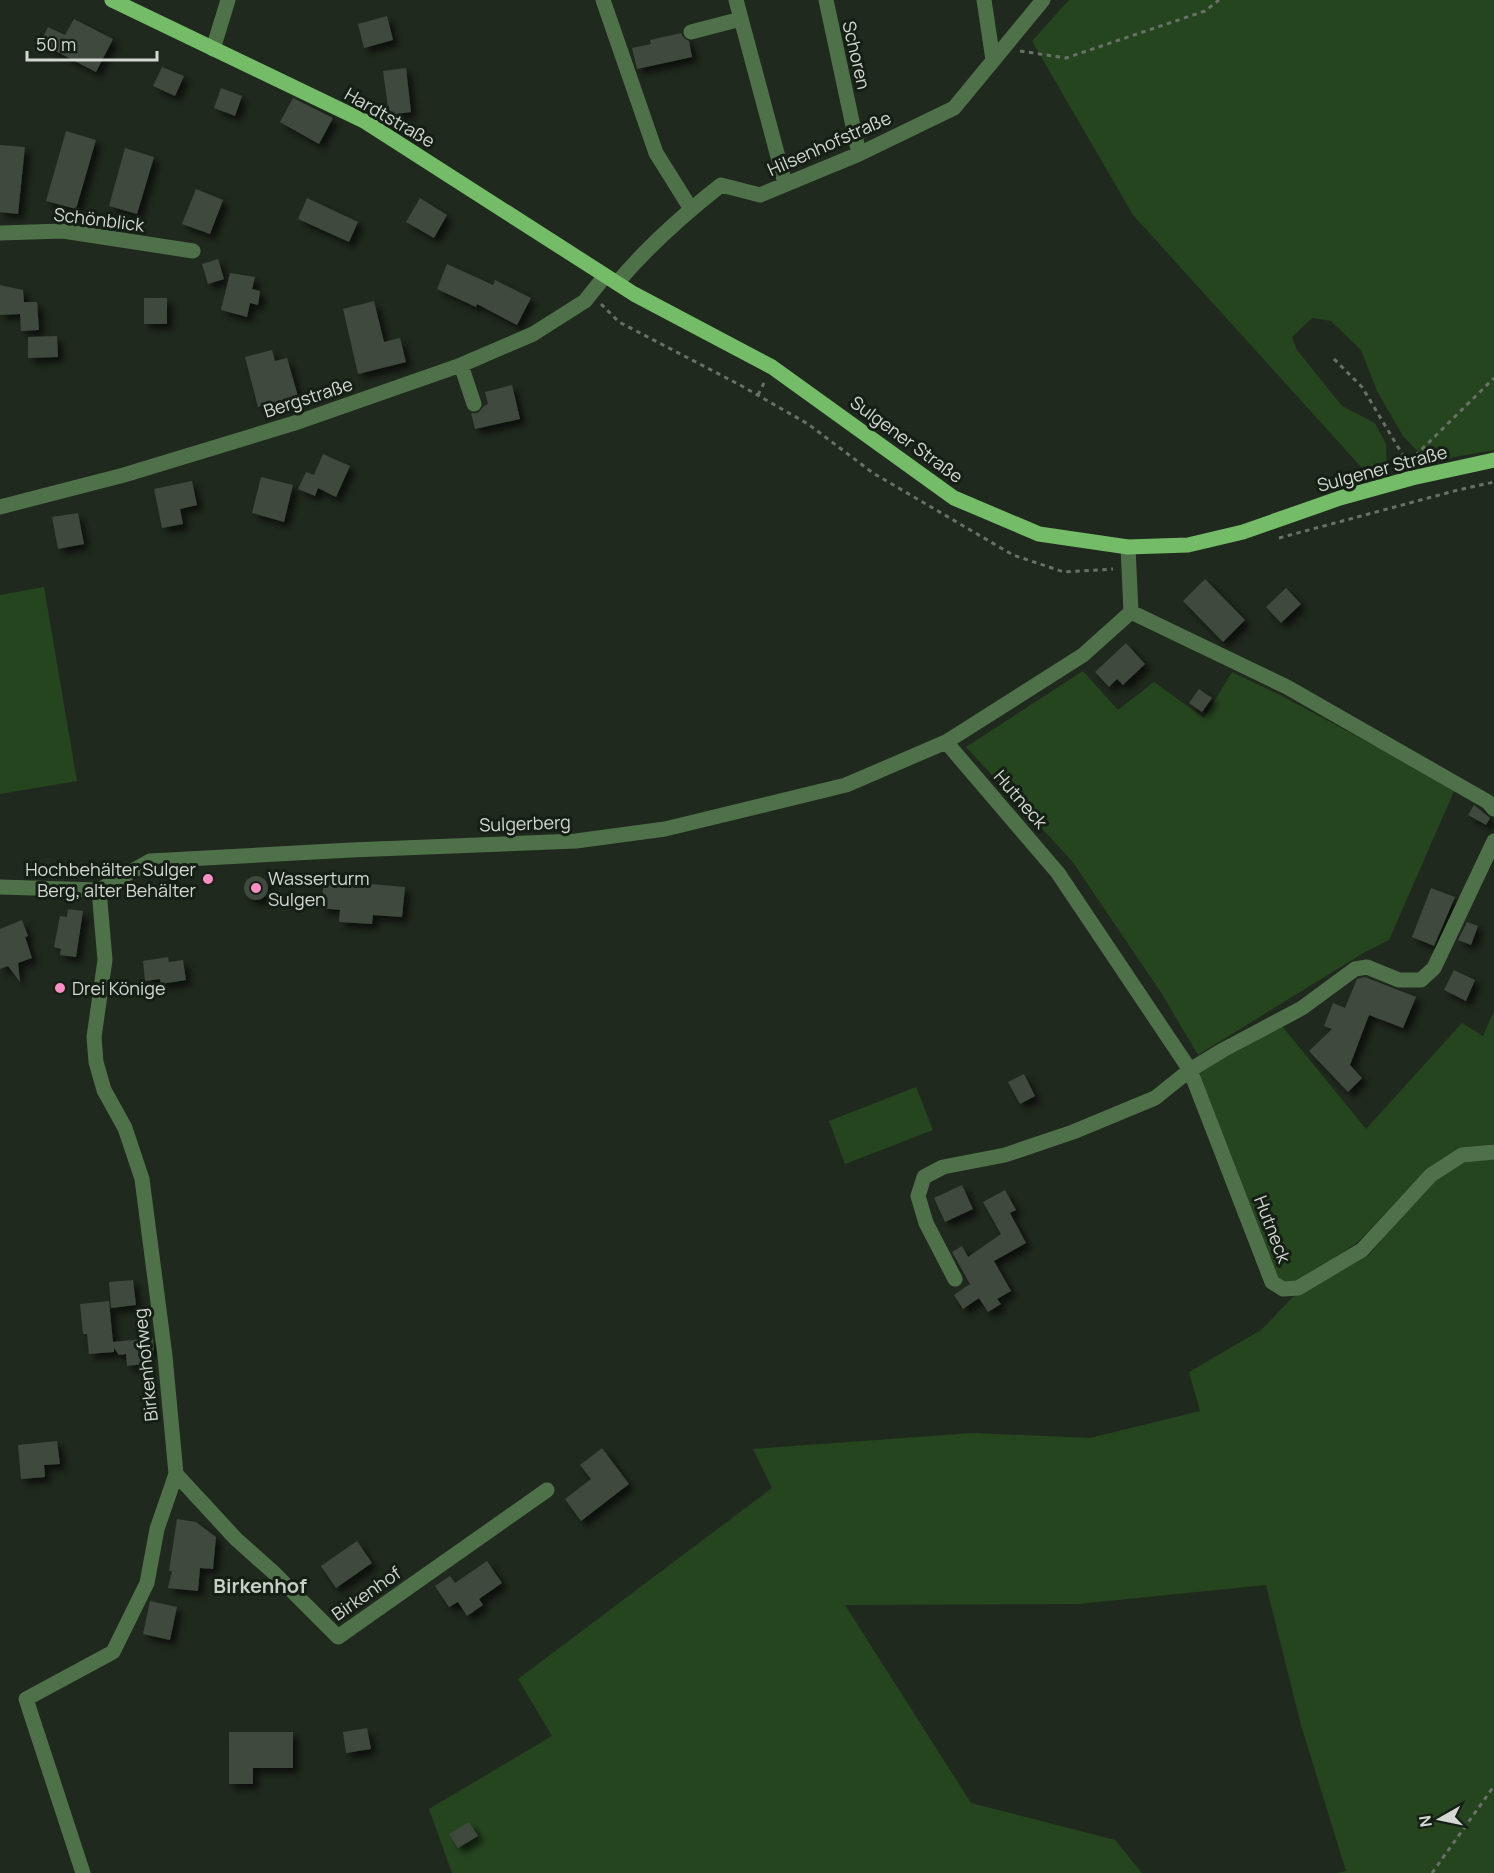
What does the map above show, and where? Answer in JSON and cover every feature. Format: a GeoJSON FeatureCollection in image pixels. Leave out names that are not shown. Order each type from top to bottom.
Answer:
{"type":"FeatureCollection","features":[{"type":"Feature","properties":{"kind":"main road","name":"Hardtstraße"},"geometry":{"type":"LineString","coordinates":[[112,0],[364,120],[634,294]]}},
{"type":"Feature","properties":{"kind":"main road","name":"Sulgener Straße"},"geometry":{"type":"LineString","coordinates":[[634,294],[772,367],[954,498],[1039,534],[1128,547],[1188,545],[1243,532],[1340,498],[1412,477],[1494,460]]}},
{"type":"Feature","properties":{"kind":"street"},"geometry":{"type":"LineString","coordinates":[[213,49],[228,0]]}},
{"type":"Feature","properties":{"kind":"street"},"geometry":{"type":"LineString","coordinates":[[603,0],[656,153],[691,208]]}},
{"type":"Feature","properties":{"kind":"street"},"geometry":{"type":"LineString","coordinates":[[736,0],[785,183]]}},
{"type":"Feature","properties":{"kind":"street","name":"Schoren"},"geometry":{"type":"LineString","coordinates":[[825,0],[859,153]]}},
{"type":"Feature","properties":{"kind":"street"},"geometry":{"type":"LineString","coordinates":[[984,0],[998,54]]}},
{"type":"Feature","properties":{"kind":"street","name":"Hilsenhofstraße"},"geometry":{"type":"LineString","coordinates":[[611,280],[691,208],[721,185],[759,195],[859,153],[954,108],[1043,0]]}},
{"type":"Feature","properties":{"kind":"street"},"geometry":{"type":"LineString","coordinates":[[691,32],[741,19]]}},
{"type":"Feature","properties":{"kind":"street","name":"Schönblick"},"geometry":{"type":"LineString","coordinates":[[0,233],[63,231],[193,251]]}},
{"type":"Feature","properties":{"kind":"street","name":"Bergstraße"},"geometry":{"type":"LineString","coordinates":[[0,507],[124,475],[298,422],[461,365],[533,334],[585,301],[611,280]]}},
{"type":"Feature","properties":{"kind":"street"},"geometry":{"type":"LineString","coordinates":[[461,365],[474,404]]}},
{"type":"Feature","properties":{"kind":"street"},"geometry":{"type":"LineString","coordinates":[[1128,547],[1131,612]]}},
{"type":"Feature","properties":{"kind":"street"},"geometry":{"type":"LineString","coordinates":[[946,742],[1083,655],[1131,612]]}},
{"type":"Feature","properties":{"kind":"street"},"geometry":{"type":"LineString","coordinates":[[1131,612],[1287,687],[1488,802],[1494,809]]}},
{"type":"Feature","properties":{"kind":"street","name":"Sulgerberg"},"geometry":{"type":"LineString","coordinates":[[99,890],[150,861],[576,841],[665,829],[846,785],[946,742]]}},
{"type":"Feature","properties":{"kind":"street","name":"Hutneck"},"geometry":{"type":"LineString","coordinates":[[946,742],[1058,873],[1190,1070],[1272,1282],[1284,1289],[1298,1288],[1362,1250],[1431,1175],[1462,1155],[1494,1152]]}},
{"type":"Feature","properties":{"kind":"street"},"geometry":{"type":"LineString","coordinates":[[955,1279],[926,1222],[918,1196],[924,1177],[943,1167],[1005,1155],[1073,1132],[1155,1098],[1190,1070],[1302,1008],[1355,969],[1367,967],[1399,980],[1421,980],[1434,968],[1494,841]]}},
{"type":"Feature","properties":{"kind":"street"},"geometry":{"type":"LineString","coordinates":[[0,887],[99,890]]}},
{"type":"Feature","properties":{"kind":"street","name":"Birkenhofweg"},"geometry":{"type":"LineString","coordinates":[[83,1873],[26,1699],[113,1652],[147,1583],[158,1529],[176,1474],[165,1356],[142,1179],[126,1128],[104,1090],[96,1062],[94,1037],[105,960],[99,890]]}},
{"type":"Feature","properties":{"kind":"street","name":"Birkenhof"},"geometry":{"type":"LineString","coordinates":[[176,1474],[236,1539],[273,1572],[338,1637],[547,1490]]}},
{"type":"Feature","properties":{"kind":"path"},"geometry":{"type":"LineString","coordinates":[[998,54],[1066,58],[1205,11],[1220,0]]}},
{"type":"Feature","properties":{"kind":"path"},"geometry":{"type":"LineString","coordinates":[[591,294],[619,322],[740,385],[808,424],[873,473],[1013,555],[1064,572],[1129,568]]}},
{"type":"Feature","properties":{"kind":"path"},"geometry":{"type":"LineString","coordinates":[[1334,359],[1362,387],[1408,463],[1494,378]]}},
{"type":"Feature","properties":{"kind":"path"},"geometry":{"type":"LineString","coordinates":[[1421,501],[1494,482]]}},
{"type":"Feature","properties":{"kind":"path"},"geometry":{"type":"LineString","coordinates":[[1432,1873],[1494,1785]]}},
{"type":"Feature","properties":{"kind":"green space"},"geometry":{"type":"Polygon","coordinates":[[[1069,0],[1494,0],[1494,450],[1428,462],[1403,436],[1377,391],[1361,350],[1331,321],[1312,318],[1292,337],[1297,350],[1342,406],[1375,423],[1386,444],[1387,469],[1372,479],[1133,215],[1032,41],[1069,0]]]}},
{"type":"Feature","properties":{"kind":"green space"},"geometry":{"type":"Polygon","coordinates":[[[44,587],[77,781],[0,794],[0,595],[44,587]]]}},
{"type":"Feature","properties":{"kind":"green space"},"geometry":{"type":"Polygon","coordinates":[[[1083,671],[1118,710],[1154,682],[1204,718],[1232,672],[1280,695],[1455,789],[1389,940],[1365,952],[1198,1055],[1162,994],[1072,861],[966,747],[1083,671]]]}},
{"type":"Feature","properties":{"kind":"green space"},"geometry":{"type":"Polygon","coordinates":[[[1494,1011],[1494,1144],[1463,1148],[1412,1185],[1358,1242],[1297,1282],[1287,1284],[1274,1280],[1196,1072],[1282,1026],[1366,1129],[1462,1023],[1483,1036],[1494,1011]]]}},
{"type":"Feature","properties":{"kind":"green space"},"geometry":{"type":"Polygon","coordinates":[[[916,1087],[933,1130],[845,1164],[829,1121],[916,1087]]]}},
{"type":"Feature","properties":{"kind":"green space"},"geometry":{"type":"Polygon","coordinates":[[[1494,1155],[1494,1873],[1337,1873],[1346,1871],[1301,1725],[1266,1585],[1078,1604],[845,1605],[971,1803],[1115,1840],[1142,1873],[452,1873],[429,1809],[552,1736],[518,1679],[772,1488],[753,1449],[973,1433],[1090,1438],[1200,1411],[1189,1372],[1261,1330],[1293,1297],[1369,1255],[1422,1193],[1456,1163],[1494,1155]]]}},
{"type":"Feature","properties":{"kind":"building"},"geometry":{"type":"Polygon","coordinates":[[[387,16],[393,40],[364,48],[358,24],[387,16]]]}},
{"type":"Feature","properties":{"kind":"building"},"geometry":{"type":"Polygon","coordinates":[[[74,19],[113,39],[96,72],[40,43],[48,27],[65,35],[74,19]]]}},
{"type":"Feature","properties":{"kind":"building"},"geometry":{"type":"Polygon","coordinates":[[[681,33],[689,41],[692,57],[637,69],[632,48],[651,44],[650,40],[681,33]]]}},
{"type":"Feature","properties":{"kind":"building"},"geometry":{"type":"Polygon","coordinates":[[[162,67],[184,76],[175,96],[153,86],[162,67]]]}},
{"type":"Feature","properties":{"kind":"building"},"geometry":{"type":"Polygon","coordinates":[[[406,68],[411,112],[389,115],[383,71],[406,68]]]}},
{"type":"Feature","properties":{"kind":"building"},"geometry":{"type":"Polygon","coordinates":[[[221,88],[242,96],[235,116],[214,108],[221,88]]]}},
{"type":"Feature","properties":{"kind":"building"},"geometry":{"type":"Polygon","coordinates":[[[293,98],[333,118],[319,144],[280,122],[293,98]]]}},
{"type":"Feature","properties":{"kind":"building"},"geometry":{"type":"Polygon","coordinates":[[[66,131],[96,140],[76,209],[46,201],[66,131]]]}},
{"type":"Feature","properties":{"kind":"building"},"geometry":{"type":"Polygon","coordinates":[[[0,145],[25,147],[18,214],[0,212],[0,145]]]}},
{"type":"Feature","properties":{"kind":"building"},"geometry":{"type":"Polygon","coordinates":[[[125,148],[154,157],[137,214],[109,206],[125,148]]]}},
{"type":"Feature","properties":{"kind":"building"},"geometry":{"type":"Polygon","coordinates":[[[196,189],[223,200],[210,234],[182,224],[196,189]]]}},
{"type":"Feature","properties":{"kind":"building"},"geometry":{"type":"Polygon","coordinates":[[[307,198],[358,222],[349,242],[298,219],[307,198]]]}},
{"type":"Feature","properties":{"kind":"building"},"geometry":{"type":"Polygon","coordinates":[[[420,198],[447,215],[434,238],[406,222],[420,198]]]}},
{"type":"Feature","properties":{"kind":"building"},"geometry":{"type":"Polygon","coordinates":[[[218,259],[224,279],[208,284],[202,264],[218,259]]]}},
{"type":"Feature","properties":{"kind":"building"},"geometry":{"type":"Polygon","coordinates":[[[447,264],[493,285],[495,280],[531,298],[517,325],[477,304],[476,307],[437,289],[447,264]]]}},
{"type":"Feature","properties":{"kind":"building"},"geometry":{"type":"Polygon","coordinates":[[[230,273],[255,277],[252,289],[260,291],[258,305],[250,303],[247,317],[221,310],[230,273]]]}},
{"type":"Feature","properties":{"kind":"building"},"geometry":{"type":"Polygon","coordinates":[[[0,285],[23,290],[24,302],[37,302],[39,330],[21,331],[20,314],[0,315],[0,285]]]}},
{"type":"Feature","properties":{"kind":"building"},"geometry":{"type":"Polygon","coordinates":[[[144,298],[167,298],[167,324],[144,324],[144,298]]]}},
{"type":"Feature","properties":{"kind":"building"},"geometry":{"type":"Polygon","coordinates":[[[374,301],[384,342],[400,338],[406,362],[358,374],[343,309],[374,301]]]}},
{"type":"Feature","properties":{"kind":"building"},"geometry":{"type":"Polygon","coordinates":[[[57,336],[58,357],[28,358],[28,337],[57,336]]]}},
{"type":"Feature","properties":{"kind":"building"},"geometry":{"type":"Polygon","coordinates":[[[272,350],[275,361],[287,358],[298,396],[258,407],[245,357],[272,350]]]}},
{"type":"Feature","properties":{"kind":"building"},"geometry":{"type":"Polygon","coordinates":[[[512,385],[520,419],[475,429],[471,413],[478,413],[488,404],[485,392],[512,385]]]}},
{"type":"Feature","properties":{"kind":"building"},"geometry":{"type":"Polygon","coordinates":[[[323,454],[350,466],[336,497],[318,488],[315,496],[298,489],[306,472],[314,475],[323,454]]]}},
{"type":"Feature","properties":{"kind":"building"},"geometry":{"type":"Polygon","coordinates":[[[261,477],[293,485],[284,522],[252,513],[261,477]]]}},
{"type":"Feature","properties":{"kind":"building"},"geometry":{"type":"Polygon","coordinates":[[[192,481],[197,505],[180,509],[183,524],[162,528],[154,489],[192,481]]]}},
{"type":"Feature","properties":{"kind":"building"},"geometry":{"type":"Polygon","coordinates":[[[78,513],[84,544],[58,549],[52,517],[78,513]]]}},
{"type":"Feature","properties":{"kind":"building"},"geometry":{"type":"Polygon","coordinates":[[[1205,579],[1245,620],[1223,642],[1183,601],[1205,579]]]}},
{"type":"Feature","properties":{"kind":"building"},"geometry":{"type":"Polygon","coordinates":[[[1286,588],[1301,604],[1281,623],[1266,607],[1286,588]]]}},
{"type":"Feature","properties":{"kind":"building"},"geometry":{"type":"Polygon","coordinates":[[[1126,643],[1145,664],[1123,685],[1117,679],[1109,687],[1095,672],[1126,643]]]}},
{"type":"Feature","properties":{"kind":"building"},"geometry":{"type":"Polygon","coordinates":[[[1199,689],[1212,698],[1202,712],[1189,703],[1199,689]]]}},
{"type":"Feature","properties":{"kind":"building"},"geometry":{"type":"Polygon","coordinates":[[[1474,805],[1490,818],[1486,825],[1468,815],[1474,805]]]}},
{"type":"Feature","properties":{"kind":"building","name":"Wasserturm Sulgen"},"geometry":{"type":"Polygon","coordinates":[[[251,876],[261,876],[268,883],[268,893],[261,900],[251,900],[244,893],[244,883],[251,876]]]}},
{"type":"Feature","properties":{"kind":"building"},"geometry":{"type":"Polygon","coordinates":[[[324,880],[405,887],[402,917],[373,915],[372,924],[339,922],[340,910],[321,908],[324,880]]]}},
{"type":"Feature","properties":{"kind":"building"},"geometry":{"type":"Polygon","coordinates":[[[1431,888],[1455,897],[1434,946],[1412,937],[1431,888]]]}},
{"type":"Feature","properties":{"kind":"building"},"geometry":{"type":"Polygon","coordinates":[[[68,909],[83,911],[76,957],[60,955],[61,949],[54,947],[60,916],[67,917],[68,909]]]}},
{"type":"Feature","properties":{"kind":"building"},"geometry":{"type":"Polygon","coordinates":[[[22,920],[32,958],[18,963],[20,982],[8,966],[0,969],[0,929],[22,920]]]}},
{"type":"Feature","properties":{"kind":"building"},"geometry":{"type":"Polygon","coordinates":[[[1467,922],[1478,926],[1471,945],[1458,940],[1467,922]]]}},
{"type":"Feature","properties":{"kind":"building"},"geometry":{"type":"Polygon","coordinates":[[[168,957],[169,962],[183,960],[186,980],[161,984],[160,979],[145,981],[143,961],[168,957]]]}},
{"type":"Feature","properties":{"kind":"building"},"geometry":{"type":"Polygon","coordinates":[[[1454,970],[1475,980],[1466,1001],[1444,990],[1454,970]]]}},
{"type":"Feature","properties":{"kind":"building"},"geometry":{"type":"Polygon","coordinates":[[[1365,977],[1416,997],[1403,1028],[1369,1015],[1350,1065],[1362,1078],[1348,1092],[1309,1051],[1332,1029],[1324,1026],[1333,1003],[1345,1008],[1357,979],[1365,977]]]}},
{"type":"Feature","properties":{"kind":"building"},"geometry":{"type":"Polygon","coordinates":[[[1024,1074],[1035,1096],[1020,1104],[1008,1082],[1024,1074]]]}},
{"type":"Feature","properties":{"kind":"building"},"geometry":{"type":"Polygon","coordinates":[[[962,1185],[973,1209],[945,1222],[934,1198],[962,1185]]]}},
{"type":"Feature","properties":{"kind":"building"},"geometry":{"type":"Polygon","coordinates":[[[1005,1190],[1016,1210],[1010,1213],[1026,1243],[994,1261],[1011,1291],[997,1299],[1001,1304],[988,1312],[979,1298],[963,1309],[954,1295],[970,1284],[952,1252],[962,1246],[968,1257],[1001,1234],[983,1202],[1005,1190]]]}},
{"type":"Feature","properties":{"kind":"building"},"geometry":{"type":"Polygon","coordinates":[[[133,1280],[136,1305],[111,1308],[109,1282],[133,1280]]]}},
{"type":"Feature","properties":{"kind":"building"},"geometry":{"type":"Polygon","coordinates":[[[109,1301],[113,1342],[153,1338],[154,1351],[143,1352],[145,1364],[127,1366],[126,1354],[119,1355],[114,1348],[114,1352],[89,1354],[87,1334],[83,1334],[80,1304],[109,1301]]]}},
{"type":"Feature","properties":{"kind":"building"},"geometry":{"type":"Polygon","coordinates":[[[57,1441],[60,1464],[44,1465],[45,1477],[21,1479],[18,1445],[57,1441]]]}},
{"type":"Feature","properties":{"kind":"building"},"geometry":{"type":"Polygon","coordinates":[[[602,1448],[629,1484],[581,1521],[565,1499],[591,1479],[580,1465],[602,1448]]]}},
{"type":"Feature","properties":{"kind":"building"},"geometry":{"type":"Polygon","coordinates":[[[177,1519],[196,1522],[216,1537],[213,1569],[200,1568],[198,1591],[168,1588],[177,1519]]]}},
{"type":"Feature","properties":{"kind":"building"},"geometry":{"type":"Polygon","coordinates":[[[357,1541],[372,1563],[336,1588],[321,1566],[357,1541]]]}},
{"type":"Feature","properties":{"kind":"building"},"geometry":{"type":"Polygon","coordinates":[[[487,1561],[502,1583],[479,1599],[483,1605],[467,1616],[458,1602],[449,1607],[435,1586],[450,1576],[455,1583],[487,1561]]]}},
{"type":"Feature","properties":{"kind":"building"},"geometry":{"type":"Polygon","coordinates":[[[150,1601],[177,1607],[170,1640],[143,1634],[150,1601]]]}},
{"type":"Feature","properties":{"kind":"building"},"geometry":{"type":"Polygon","coordinates":[[[367,1728],[371,1749],[346,1753],[343,1732],[367,1728]]]}},
{"type":"Feature","properties":{"kind":"building"},"geometry":{"type":"Polygon","coordinates":[[[229,1732],[293,1732],[293,1768],[253,1768],[253,1784],[229,1784],[229,1732]]]}},
{"type":"Feature","properties":{"kind":"building"},"geometry":{"type":"Polygon","coordinates":[[[469,1822],[478,1836],[458,1848],[449,1834],[469,1822]]]}},
{"type":"Feature","properties":{"kind":"place","name":"Hochbehälter Sulger Berg, alter Behälter"},"geometry":{"type":"Point","coordinates":[208,879]}},
{"type":"Feature","properties":{"kind":"place","name":"Wasserturm Sulgen"},"geometry":{"type":"Point","coordinates":[256,888]}},
{"type":"Feature","properties":{"kind":"place","name":"Drei Könige"},"geometry":{"type":"Point","coordinates":[60,988]}},
{"type":"Feature","properties":{"kind":"district","name":"Birkenhof"},"geometry":{"type":"Point","coordinates":[260,1585]}}]}
